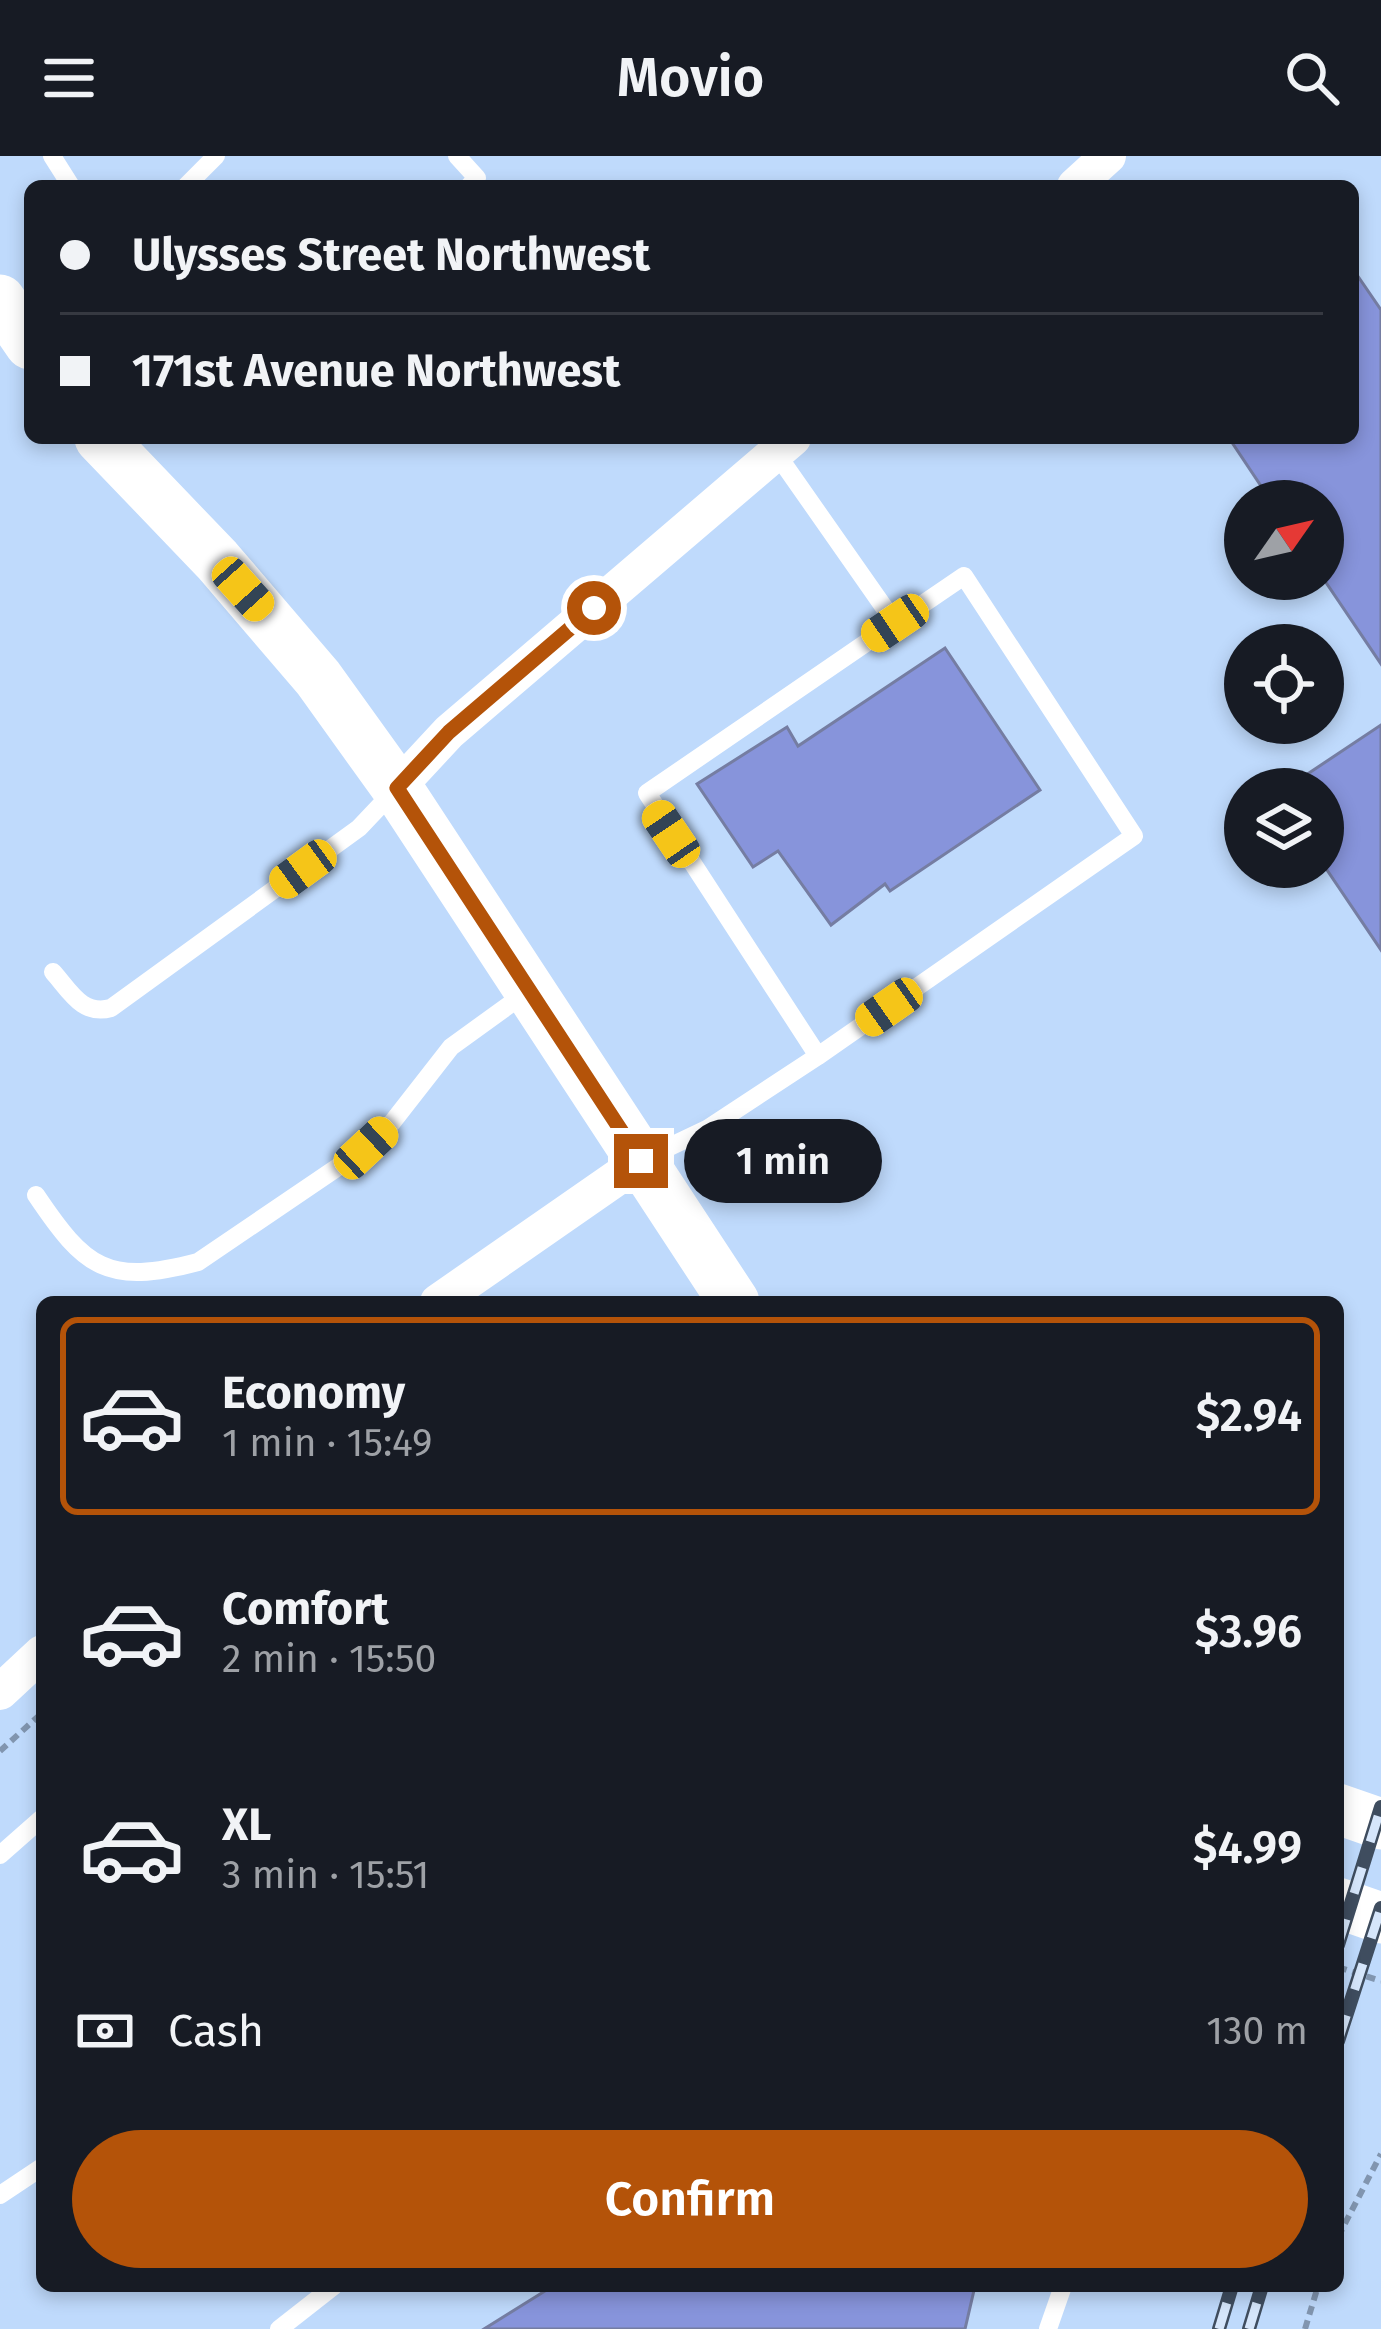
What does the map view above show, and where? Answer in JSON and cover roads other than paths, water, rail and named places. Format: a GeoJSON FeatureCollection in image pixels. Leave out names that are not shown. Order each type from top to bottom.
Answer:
{"type":"FeatureCollection","features":[{"type":"Feature","properties":{"kind":"street"},"geometry":{"type":"LineString","coordinates":[[1082,180],[1108,156]]}},
{"type":"Feature","properties":{"kind":"street"},"geometry":{"type":"LineString","coordinates":[[0,300],[24,335]]}},
{"type":"Feature","properties":{"kind":"street"},"geometry":{"type":"LineString","coordinates":[[106,444],[268,617],[397,788],[730,1296]]}},
{"type":"Feature","properties":{"kind":"street"},"geometry":{"type":"LineString","coordinates":[[397,788],[449,732],[784,445]]}},
{"type":"Feature","properties":{"kind":"street"},"geometry":{"type":"LineString","coordinates":[[447,1296],[641,1161]]}},
{"type":"Feature","properties":{"kind":"street"},"geometry":{"type":"LineString","coordinates":[[0,1692],[36,1659]]}},
{"type":"Feature","properties":{"kind":"street"},"geometry":{"type":"LineString","coordinates":[[1344,1812],[1381,1824]]}},
{"type":"Feature","properties":{"kind":"street"},"geometry":{"type":"LineString","coordinates":[[1344,1906],[1381,1918]]}},
{"type":"Feature","properties":{"kind":"lane"},"geometry":{"type":"LineString","coordinates":[[192,180],[216,156]]}},
{"type":"Feature","properties":{"kind":"lane"},"geometry":{"type":"LineString","coordinates":[[458,156],[475,180]]}},
{"type":"Feature","properties":{"kind":"lane"},"geometry":{"type":"LineString","coordinates":[[784,445],[895,623]]}},
{"type":"Feature","properties":{"kind":"lane"},"geometry":{"type":"LineString","coordinates":[[641,1161],[707,1129],[818,1056],[1134,836],[964,577],[647,793],[818,1056]]}},
{"type":"Feature","properties":{"kind":"lane"},"geometry":{"type":"LineString","coordinates":[[53,972],[82,1005],[94,1011],[111,1007],[359,828],[397,788]]}},
{"type":"Feature","properties":{"kind":"lane"},"geometry":{"type":"LineString","coordinates":[[36,1195],[70,1245],[100,1268],[172,1269],[198,1262],[366,1148],[451,1047],[527,992]]}},
{"type":"Feature","properties":{"kind":"lane"},"geometry":{"type":"LineString","coordinates":[[0,1855],[36,1823]]}},
{"type":"Feature","properties":{"kind":"lane"},"geometry":{"type":"LineString","coordinates":[[0,2195],[36,2171]]}},
{"type":"Feature","properties":{"kind":"lane"},"geometry":{"type":"LineString","coordinates":[[279,2329],[326,2292]]}},
{"type":"Feature","properties":{"kind":"lane"},"geometry":{"type":"LineString","coordinates":[[1048,2329],[1061,2292]]}},
{"type":"Feature","properties":{"kind":"railway"},"geometry":{"type":"LineString","coordinates":[[1344,1926],[1381,1807]]}},
{"type":"Feature","properties":{"kind":"railway"},"geometry":{"type":"LineString","coordinates":[[1344,2022],[1381,1908]]}},
{"type":"Feature","properties":{"kind":"railway"},"geometry":{"type":"LineString","coordinates":[[1219,2329],[1230,2292]]}},
{"type":"Feature","properties":{"kind":"railway"},"geometry":{"type":"LineString","coordinates":[[1249,2329],[1260,2292]]}}]}
